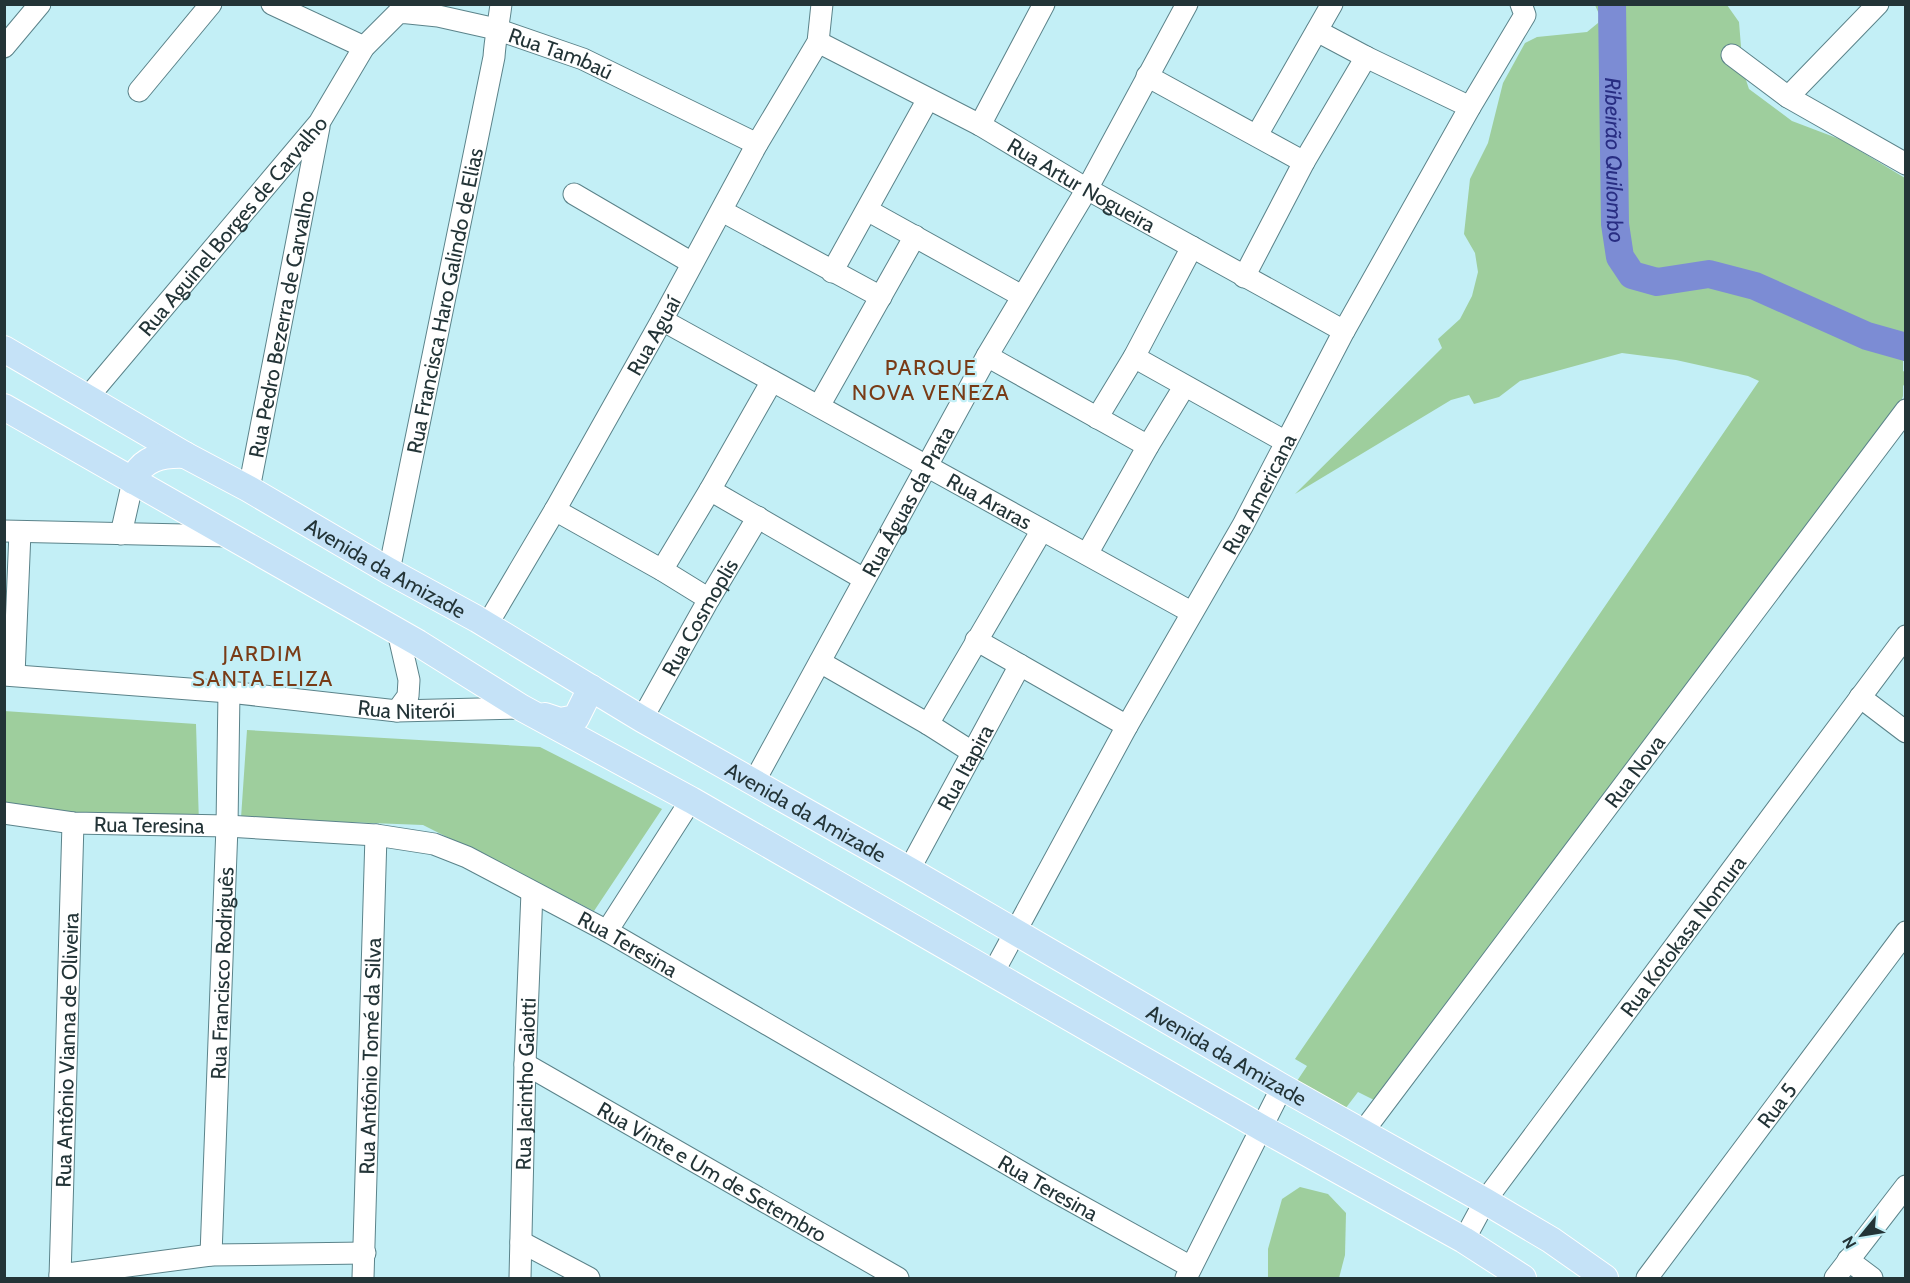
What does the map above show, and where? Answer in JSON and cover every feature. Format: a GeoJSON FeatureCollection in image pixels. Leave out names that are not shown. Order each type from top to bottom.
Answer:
{"type":"FeatureCollection","features":[{"type":"Feature","properties":{"kind":"main road","name":"Avenida da Amizade"},"geometry":{"type":"LineString","coordinates":[[4,349],[185,455],[487,625],[642,719],[909,870],[1362,1133],[1485,1201],[1551,1240],[1605,1278]]}},
{"type":"Feature","properties":{"kind":"main road"},"geometry":{"type":"LineString","coordinates":[[4,406],[455,665],[522,708],[691,800],[1262,1128],[1464,1240],[1523,1278]]}},
{"type":"Feature","properties":{"kind":"main road"},"geometry":{"type":"LineString","coordinates":[[133,481],[136,472],[143,464],[167,454],[185,455]]}},
{"type":"Feature","properties":{"kind":"main road"},"geometry":{"type":"LineString","coordinates":[[522,708],[560,721],[570,720],[576,718],[591,688]]}},
{"type":"Feature","properties":{"kind":"street"},"geometry":{"type":"LineString","coordinates":[[4,47],[40,4]]}},
{"type":"Feature","properties":{"kind":"street"},"geometry":{"type":"LineString","coordinates":[[139,92],[211,4]]}},
{"type":"Feature","properties":{"kind":"street"},"geometry":{"type":"LineString","coordinates":[[272,4],[364,47]]}},
{"type":"Feature","properties":{"kind":"street","name":"Rua Francisca Haro Galindo de Elias"},"geometry":{"type":"LineString","coordinates":[[389,571],[494,57],[501,4]]}},
{"type":"Feature","properties":{"kind":"street"},"geometry":{"type":"LineString","coordinates":[[818,42],[822,4]]}},
{"type":"Feature","properties":{"kind":"street"},"geometry":{"type":"LineString","coordinates":[[980,125],[1044,4]]}},
{"type":"Feature","properties":{"kind":"street","name":"Rua Águas da Prata"},"geometry":{"type":"LineString","coordinates":[[754,782],[987,356],[1086,189],[1187,4]]}},
{"type":"Feature","properties":{"kind":"street"},"geometry":{"type":"LineString","coordinates":[[1257,135],[1332,4]]}},
{"type":"Feature","properties":{"kind":"street"},"geometry":{"type":"LineString","coordinates":[[1788,97],[1878,4]]}},
{"type":"Feature","properties":{"kind":"street","name":"Rua Americana"},"geometry":{"type":"LineString","coordinates":[[993,973],[1127,726],[1243,525],[1344,331],[1523,10]]}},
{"type":"Feature","properties":{"kind":"street","name":"Rua Tambaú"},"geometry":{"type":"LineString","coordinates":[[364,47],[399,12],[438,16],[496,29],[583,59],[757,144]]}},
{"type":"Feature","properties":{"kind":"street"},"geometry":{"type":"LineString","coordinates":[[1317,31],[1470,107]]}},
{"type":"Feature","properties":{"kind":"street","name":"Rua Artur Nogueira"},"geometry":{"type":"LineString","coordinates":[[818,42],[980,125],[1086,189],[1344,331]]}},
{"type":"Feature","properties":{"kind":"street","name":"Rua Aguaí"},"geometry":{"type":"LineString","coordinates":[[487,625],[662,320],[757,144],[818,42]]}},
{"type":"Feature","properties":{"kind":"street","name":"Rua Aguinel Borges de Carvalho"},"geometry":{"type":"LineString","coordinates":[[88,397],[319,123],[364,47]]}},
{"type":"Feature","properties":{"kind":"street"},"geometry":{"type":"LineString","coordinates":[[1732,55],[1788,97],[1905,164]]}},
{"type":"Feature","properties":{"kind":"street"},"geometry":{"type":"LineString","coordinates":[[1244,277],[1304,162],[1366,57]]}},
{"type":"Feature","properties":{"kind":"street"},"geometry":{"type":"LineString","coordinates":[[1147,76],[1304,162]]}},
{"type":"Feature","properties":{"kind":"street"},"geometry":{"type":"LineString","coordinates":[[832,272],[927,99]]}},
{"type":"Feature","properties":{"kind":"street","name":"Rua Pedro Bezerra de Carvalho"},"geometry":{"type":"LineString","coordinates":[[249,489],[319,123]]}},
{"type":"Feature","properties":{"kind":"street"},"geometry":{"type":"LineString","coordinates":[[574,194],[692,263]]}},
{"type":"Feature","properties":{"kind":"street"},"geometry":{"type":"LineString","coordinates":[[867,210],[1022,296]]}},
{"type":"Feature","properties":{"kind":"street"},"geometry":{"type":"LineString","coordinates":[[722,211],[881,297]]}},
{"type":"Feature","properties":{"kind":"street"},"geometry":{"type":"LineString","coordinates":[[819,406],[915,236]]}},
{"type":"Feature","properties":{"kind":"street"},"geometry":{"type":"LineString","coordinates":[[1097,418],[1134,357],[1192,247]]}},
{"type":"Feature","properties":{"kind":"street","name":"Rua Araras"},"geometry":{"type":"LineString","coordinates":[[662,320],[1191,612]]}},
{"type":"Feature","properties":{"kind":"street"},"geometry":{"type":"LineString","coordinates":[[987,356],[1148,446]]}},
{"type":"Feature","properties":{"kind":"street"},"geometry":{"type":"LineString","coordinates":[[1134,357],[1286,442]]}},
{"type":"Feature","properties":{"kind":"street"},"geometry":{"type":"LineString","coordinates":[[662,570],[772,381]]}},
{"type":"Feature","properties":{"kind":"street"},"geometry":{"type":"LineString","coordinates":[[1087,554],[1184,387]]}},
{"type":"Feature","properties":{"kind":"street","name":"Rua Nova"},"geometry":{"type":"LineString","coordinates":[[1362,1133],[1905,410]]}},
{"type":"Feature","properties":{"kind":"street"},"geometry":{"type":"LineString","coordinates":[[121,534],[133,481]]}},
{"type":"Feature","properties":{"kind":"street"},"geometry":{"type":"LineString","coordinates":[[710,490],[864,579]]}},
{"type":"Feature","properties":{"kind":"street"},"geometry":{"type":"LineString","coordinates":[[555,510],[709,599]]}},
{"type":"Feature","properties":{"kind":"street","name":"Rua Cosmoplis"},"geometry":{"type":"LineString","coordinates":[[642,719],[758,517]]}},
{"type":"Feature","properties":{"kind":"street"},"geometry":{"type":"LineString","coordinates":[[928,724],[1042,530]]}},
{"type":"Feature","properties":{"kind":"street"},"geometry":{"type":"LineString","coordinates":[[9,675],[12,531],[230,536]]}},
{"type":"Feature","properties":{"kind":"street"},"geometry":{"type":"LineString","coordinates":[[397,711],[408,696],[409,680],[398,632]]}},
{"type":"Feature","properties":{"kind":"street","name":"Rua Kotokasa Nomura"},"geometry":{"type":"LineString","coordinates":[[1464,1240],[1485,1201],[1905,636]]}},
{"type":"Feature","properties":{"kind":"street"},"geometry":{"type":"LineString","coordinates":[[976,640],[1127,726]]}},
{"type":"Feature","properties":{"kind":"street"},"geometry":{"type":"LineString","coordinates":[[819,662],[928,724],[972,752]]}},
{"type":"Feature","properties":{"kind":"street","name":"Rua Itapira"},"geometry":{"type":"LineString","coordinates":[[909,870],[1020,666]]}},
{"type":"Feature","properties":{"kind":"street","name":"Rua Niterói"},"geometry":{"type":"LineString","coordinates":[[9,675],[229,692],[397,711],[522,708]]}},
{"type":"Feature","properties":{"kind":"street","name":"Rua Francisco Rodriguês"},"geometry":{"type":"LineString","coordinates":[[211,1255],[227,826],[229,692]]}},
{"type":"Feature","properties":{"kind":"street"},"geometry":{"type":"LineString","coordinates":[[1860,697],[1905,732]]}},
{"type":"Feature","properties":{"kind":"street"},"geometry":{"type":"LineString","coordinates":[[607,931],[691,800]]}},
{"type":"Feature","properties":{"kind":"street","name":"Rua Teresina"},"geometry":{"type":"LineString","coordinates":[[4,813],[73,823],[227,826],[376,835],[434,844],[467,857],[607,931],[1052,1190],[1189,1273]]}},
{"type":"Feature","properties":{"kind":"street","name":"Rua Antônio Vianna de Oliveira"},"geometry":{"type":"LineString","coordinates":[[60,1277],[73,823]]}},
{"type":"Feature","properties":{"kind":"street","name":"Rua Antônio Tomé da Silva"},"geometry":{"type":"LineString","coordinates":[[363,1278],[376,835]]}},
{"type":"Feature","properties":{"kind":"street","name":"Rua Jacintho Gaiotti"},"geometry":{"type":"LineString","coordinates":[[520,1278],[532,892]]}},
{"type":"Feature","properties":{"kind":"street","name":"Rua 5"},"geometry":{"type":"LineString","coordinates":[[1647,1278],[1905,932]]}},
{"type":"Feature","properties":{"kind":"street","name":"Rua Vinte e Um de Setembro"},"geometry":{"type":"LineString","coordinates":[[525,1064],[898,1278]]}},
{"type":"Feature","properties":{"kind":"street"},"geometry":{"type":"LineString","coordinates":[[1189,1273],[1282,1087]]}},
{"type":"Feature","properties":{"kind":"street"},"geometry":{"type":"LineString","coordinates":[[1835,1278],[1905,1186]]}},
{"type":"Feature","properties":{"kind":"street"},"geometry":{"type":"LineString","coordinates":[[521,1242],[589,1278]]}},
{"type":"Feature","properties":{"kind":"street"},"geometry":{"type":"LineString","coordinates":[[60,1277],[211,1255],[364,1253]]}},
{"type":"Feature","properties":{"kind":"street"},"geometry":{"type":"LineString","coordinates":[[1848,1260],[1872,1278]]}},
{"type":"Feature","properties":{"kind":"green space"},"geometry":{"type":"Polygon","coordinates":[[[1595,5],[1727,5],[1739,22],[1743,71],[1749,89],[1792,121],[1842,140],[1905,178],[1906,361],[1903,361],[1903,371],[1906,382],[1903,386],[1903,396],[1896,417],[1378,1102],[1358,1092],[1339,1117],[1293,1087],[1307,1066],[1295,1059],[1759,381],[1748,376],[1676,360],[1622,353],[1520,381],[1499,397],[1474,404],[1469,395],[1451,400],[1295,494],[1442,348],[1438,339],[1460,319],[1472,296],[1478,272],[1475,253],[1464,234],[1470,179],[1488,143],[1503,83],[1525,43],[1537,37],[1587,32],[1598,23],[1599,14],[1595,5]]]}},
{"type":"Feature","properties":{"kind":"green space"},"geometry":{"type":"Polygon","coordinates":[[[4,711],[196,724],[199,824],[5,809],[4,711]]]}},
{"type":"Feature","properties":{"kind":"green space"},"geometry":{"type":"Polygon","coordinates":[[[247,730],[540,747],[662,809],[594,911],[423,825],[241,818],[247,730]]]}},
{"type":"Feature","properties":{"kind":"green space"},"geometry":{"type":"Polygon","coordinates":[[[1300,1187],[1328,1194],[1346,1213],[1345,1255],[1339,1278],[1268,1278],[1268,1249],[1282,1199],[1300,1187]]]}},
{"type":"Feature","properties":{"kind":"waterway","name":"Ribeirão Quilombo"},"geometry":{"type":"LineString","coordinates":[[1612,4],[1615,224],[1620,257],[1632,275],[1657,282],[1709,274],[1755,286],[1867,336],[1906,347]]}},
{"type":"Feature","properties":{"kind":"district","name":"PARQUE NOVA VENEZA"},"geometry":{"type":"Point","coordinates":[931,380]}},
{"type":"Feature","properties":{"kind":"district","name":"JARDIM SANTA ELIZA"},"geometry":{"type":"Point","coordinates":[263,666]}}]}
